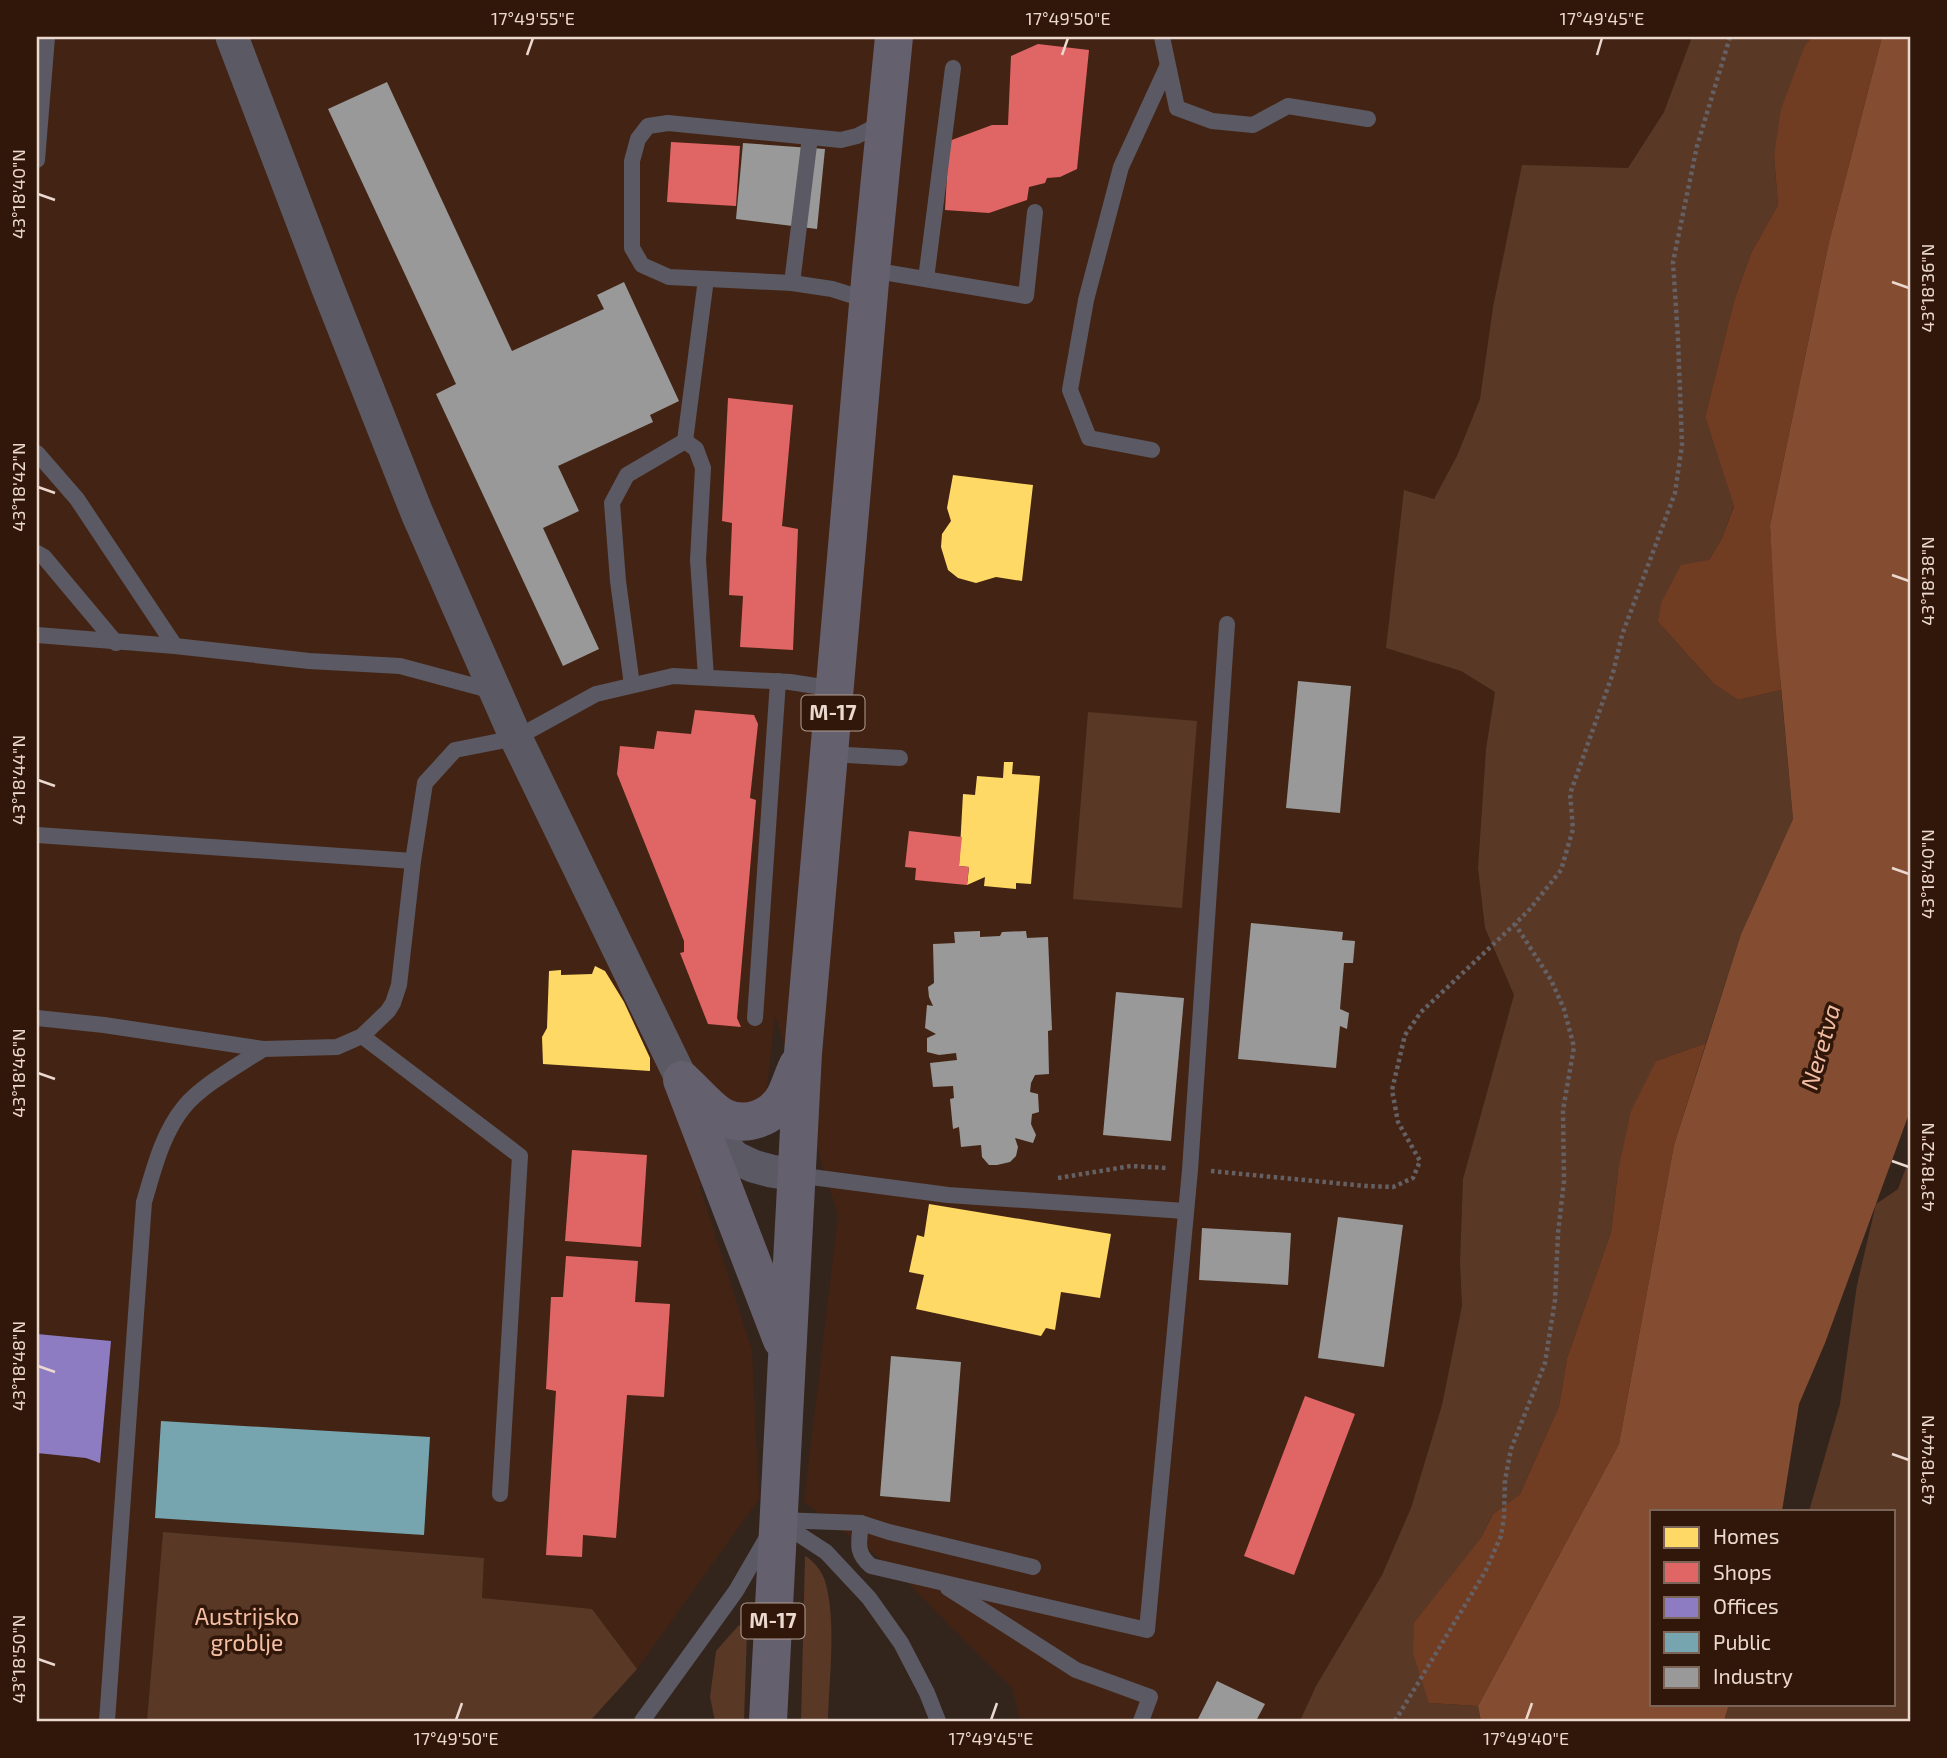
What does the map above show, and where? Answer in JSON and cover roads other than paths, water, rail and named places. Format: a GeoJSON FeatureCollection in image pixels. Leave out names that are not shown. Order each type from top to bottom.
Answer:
{"type":"FeatureCollection","features":[{"type":"Feature","properties":{"kind":"main road","name":"M-17"},"geometry":{"type":"LineString","coordinates":[[768,1721],[803,1053],[894,37]]}},
{"type":"Feature","properties":{"kind":"main road"},"geometry":{"type":"LineString","coordinates":[[682,1080],[721,1116],[736,1121],[754,1122],[771,1112],[783,1098],[803,1053]]}},
{"type":"Feature","properties":{"kind":"main road"},"geometry":{"type":"LineString","coordinates":[[682,1080],[787,1352]]}},
{"type":"Feature","properties":{"kind":"street"},"geometry":{"type":"LineString","coordinates":[[232,37],[417,513],[516,738],[682,1080],[720,1143],[737,1158],[762,1168],[796,1175]]}},
{"type":"Feature","properties":{"kind":"lane"},"geometry":{"type":"LineString","coordinates":[[37,160],[47,37]]}},
{"type":"Feature","properties":{"kind":"lane"},"geometry":{"type":"LineString","coordinates":[[1162,37],[1177,108],[1212,121],[1253,125],[1288,106],[1368,119]]}},
{"type":"Feature","properties":{"kind":"lane"},"geometry":{"type":"LineString","coordinates":[[1152,450],[1089,438],[1070,390],[1086,300],[1121,167],[1167,66]]}},
{"type":"Feature","properties":{"kind":"lane"},"geometry":{"type":"LineString","coordinates":[[926,279],[953,68]]}},
{"type":"Feature","properties":{"kind":"lane"},"geometry":{"type":"LineString","coordinates":[[886,120],[857,136],[841,140],[668,123],[648,126],[638,139],[632,161],[632,248],[642,265],[669,277],[792,283],[851,295],[870,287],[926,279],[1026,296],[1035,212]]}},
{"type":"Feature","properties":{"kind":"lane"},"geometry":{"type":"LineString","coordinates":[[792,283],[810,137]]}},
{"type":"Feature","properties":{"kind":"lane"},"geometry":{"type":"LineString","coordinates":[[685,442],[706,279]]}},
{"type":"Feature","properties":{"kind":"lane"},"geometry":{"type":"LineString","coordinates":[[685,442],[696,449],[703,468],[698,560],[706,677]]}},
{"type":"Feature","properties":{"kind":"lane"},"geometry":{"type":"LineString","coordinates":[[632,685],[618,581],[612,503],[627,475],[685,442]]}},
{"type":"Feature","properties":{"kind":"lane"},"geometry":{"type":"LineString","coordinates":[[37,453],[77,499],[175,646]]}},
{"type":"Feature","properties":{"kind":"lane"},"geometry":{"type":"LineString","coordinates":[[37,553],[44,556],[116,643]]}},
{"type":"Feature","properties":{"kind":"lane"},"geometry":{"type":"LineString","coordinates":[[861,1523],[859,1551],[871,1566],[1147,1630],[1189,1170],[1227,624]]}},
{"type":"Feature","properties":{"kind":"lane"},"geometry":{"type":"LineString","coordinates":[[37,635],[175,646],[309,661],[400,666],[496,692]]}},
{"type":"Feature","properties":{"kind":"lane"},"geometry":{"type":"LineString","coordinates":[[37,1018],[104,1025],[263,1049],[337,1047],[362,1036],[393,1003],[398,985],[425,783],[455,750],[516,738],[596,694],[673,676],[778,681],[835,689]]}},
{"type":"Feature","properties":{"kind":"lane"},"geometry":{"type":"LineString","coordinates":[[755,1018],[778,681]]}},
{"type":"Feature","properties":{"kind":"lane"},"geometry":{"type":"LineString","coordinates":[[829,754],[900,758]]}},
{"type":"Feature","properties":{"kind":"lane"},"geometry":{"type":"LineString","coordinates":[[37,835],[413,861]]}},
{"type":"Feature","properties":{"kind":"lane"},"geometry":{"type":"LineString","coordinates":[[362,1036],[520,1157],[500,1494]]}},
{"type":"Feature","properties":{"kind":"lane"},"geometry":{"type":"LineString","coordinates":[[107,1721],[144,1202],[165,1137],[185,1106],[211,1084],[263,1049]]}},
{"type":"Feature","properties":{"kind":"lane"},"geometry":{"type":"LineString","coordinates":[[796,1175],[948,1195],[1185,1211]]}},
{"type":"Feature","properties":{"kind":"lane"},"geometry":{"type":"LineString","coordinates":[[778,1520],[861,1523],[1033,1567]]}},
{"type":"Feature","properties":{"kind":"lane"},"geometry":{"type":"LineString","coordinates":[[642,1721],[736,1591],[778,1520]]}},
{"type":"Feature","properties":{"kind":"lane"},"geometry":{"type":"LineString","coordinates":[[778,1520],[826,1552],[869,1598],[901,1643],[938,1721]]}},
{"type":"Feature","properties":{"kind":"lane"},"geometry":{"type":"LineString","coordinates":[[937,1581],[1076,1670],[1150,1697],[1142,1721]]}},
{"type":"Feature","properties":{"kind":"water","name":"Neretva"},"geometry":{"type":"Polygon","coordinates":[[[1882,37],[1910,37],[1910,1111],[1825,1343],[1799,1404],[1782,1510],[1650,1510],[1650,1706],[1728,1706],[1724,1721],[1481,1721],[1478,1706],[1619,1444],[1674,1145],[1741,934],[1793,819],[1776,632],[1770,525],[1829,242],[1882,37]]]}},
{"type":"Feature","properties":{"kind":"park label","name":"Austrijsko groblje"},"geometry":{"type":"Point","coordinates":[247,1630]}}]}
